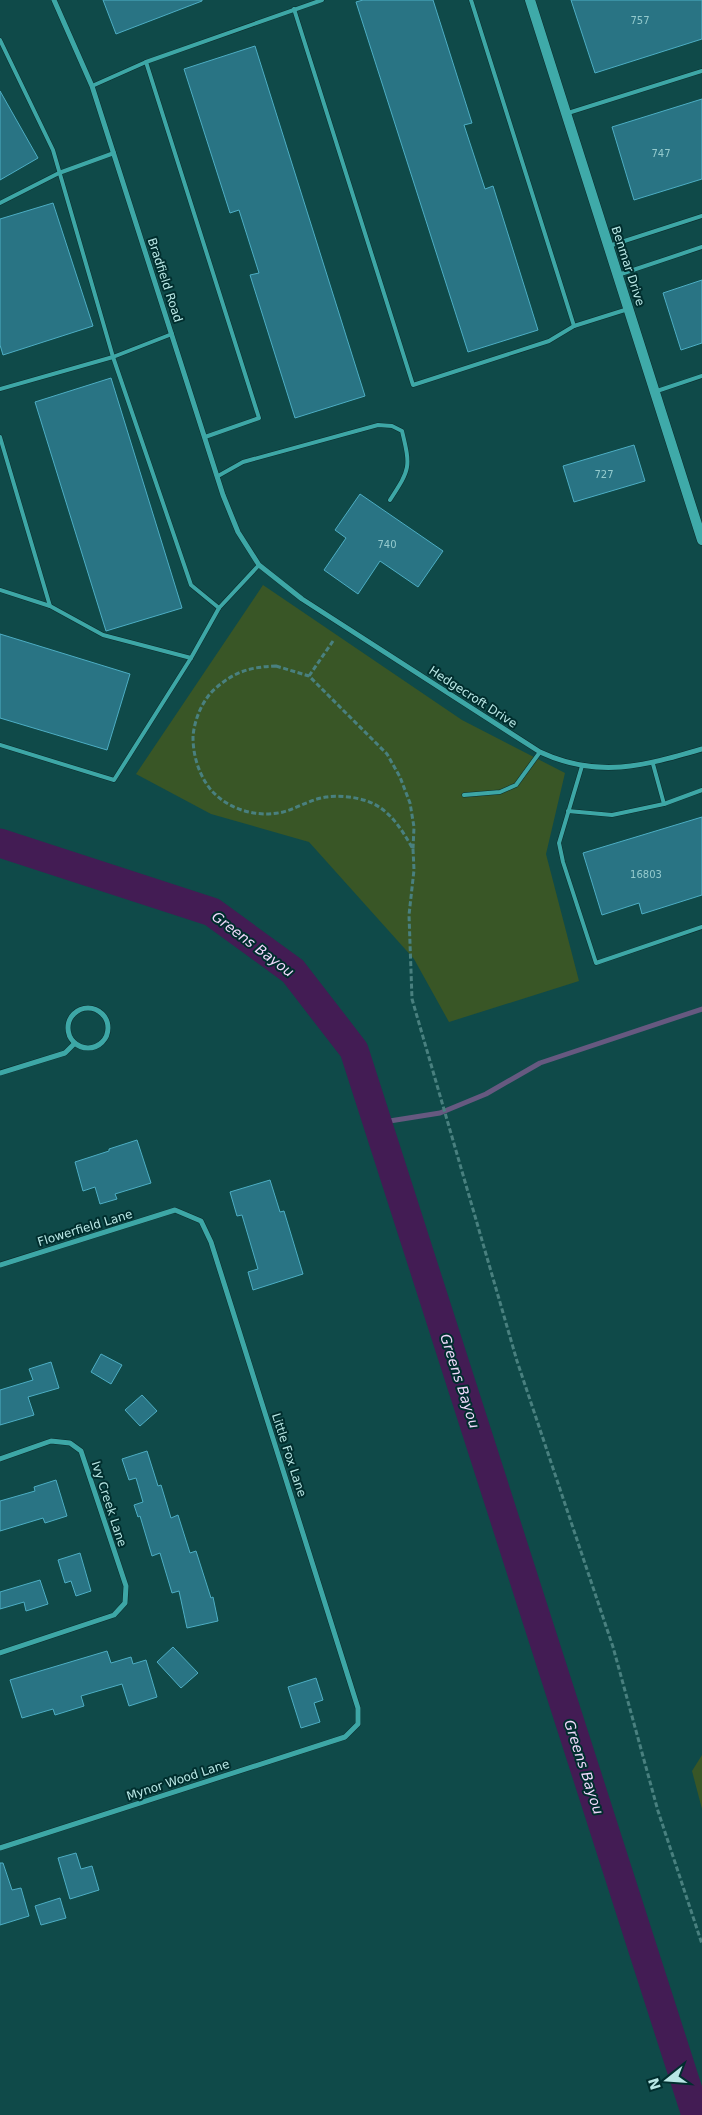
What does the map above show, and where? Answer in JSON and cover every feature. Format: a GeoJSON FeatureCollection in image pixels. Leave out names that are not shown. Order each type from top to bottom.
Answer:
{"type":"FeatureCollection","features":[{"type":"Feature","properties":{"kind":"street","name":"Bradfield Road"},"geometry":{"type":"LineString","coordinates":[[54,0],[92,86],[205,437],[238,532],[259,565]]}},
{"type":"Feature","properties":{"kind":"street","name":"Benmar Drive"},"geometry":{"type":"LineString","coordinates":[[530,0],[628,309],[700,524],[702,540]]}},
{"type":"Feature","properties":{"kind":"street","name":"Hedgecroft Drive"},"geometry":{"type":"LineString","coordinates":[[259,565],[302,599],[540,752],[558,760],[582,766],[609,768],[653,764],[702,749]]}},
{"type":"Feature","properties":{"kind":"street"},"geometry":{"type":"LineString","coordinates":[[86,1007],[94,1008],[101,1012],[106,1018],[108,1026],[104,1041],[90,1048],[82,1048],[74,1044],[67,1030],[68,1022],[72,1015],[86,1007]]}},
{"type":"Feature","properties":{"kind":"street"},"geometry":{"type":"LineString","coordinates":[[0,1073],[65,1053],[74,1044]]}},
{"type":"Feature","properties":{"kind":"street","name":"Flowerfield Lane"},"geometry":{"type":"LineString","coordinates":[[0,1265],[176,1210]]}},
{"type":"Feature","properties":{"kind":"street","name":"Little Fox Lane"},"geometry":{"type":"LineString","coordinates":[[176,1210],[201,1221],[211,1242],[358,1708],[358,1724]]}},
{"type":"Feature","properties":{"kind":"street","name":"Ivy Creek Lane"},"geometry":{"type":"LineString","coordinates":[[0,1459],[51,1442],[70,1443],[81,1451],[126,1586],[125,1603],[114,1615],[0,1652]]}},
{"type":"Feature","properties":{"kind":"street","name":"Mynor Wood Lane"},"geometry":{"type":"LineString","coordinates":[[0,1848],[345,1737],[358,1724]]}},
{"type":"Feature","properties":{"kind":"lane"},"geometry":{"type":"LineString","coordinates":[[92,86],[146,62],[322,0]]}},
{"type":"Feature","properties":{"kind":"lane"},"geometry":{"type":"LineString","coordinates":[[471,0],[574,326]]}},
{"type":"Feature","properties":{"kind":"lane"},"geometry":{"type":"LineString","coordinates":[[294,9],[413,385],[549,341],[574,326],[628,309]]}},
{"type":"Feature","properties":{"kind":"lane"},"geometry":{"type":"LineString","coordinates":[[0,40],[52,150],[113,356],[191,585],[219,608]]}},
{"type":"Feature","properties":{"kind":"lane"},"geometry":{"type":"LineString","coordinates":[[146,62],[259,418],[205,437]]}},
{"type":"Feature","properties":{"kind":"lane"},"geometry":{"type":"LineString","coordinates":[[566,114],[702,71]]}},
{"type":"Feature","properties":{"kind":"lane"},"geometry":{"type":"LineString","coordinates":[[0,203],[59,172],[114,153]]}},
{"type":"Feature","properties":{"kind":"lane"},"geometry":{"type":"LineString","coordinates":[[609,246],[702,216]]}},
{"type":"Feature","properties":{"kind":"lane"},"geometry":{"type":"LineString","coordinates":[[618,275],[702,247]]}},
{"type":"Feature","properties":{"kind":"lane"},"geometry":{"type":"LineString","coordinates":[[0,389],[113,356],[172,334]]}},
{"type":"Feature","properties":{"kind":"lane"},"geometry":{"type":"LineString","coordinates":[[655,392],[702,376]]}},
{"type":"Feature","properties":{"kind":"lane"},"geometry":{"type":"LineString","coordinates":[[218,476],[243,462],[378,425],[392,426],[402,431],[408,453],[407,473],[390,500]]}},
{"type":"Feature","properties":{"kind":"lane"},"geometry":{"type":"LineString","coordinates":[[0,437],[50,606]]}},
{"type":"Feature","properties":{"kind":"lane"},"geometry":{"type":"LineString","coordinates":[[0,745],[114,780],[192,658],[219,608],[259,565]]}},
{"type":"Feature","properties":{"kind":"lane"},"geometry":{"type":"LineString","coordinates":[[0,590],[50,606],[103,635],[192,658]]}},
{"type":"Feature","properties":{"kind":"lane"},"geometry":{"type":"LineString","coordinates":[[464,795],[500,792],[516,785],[540,752]]}},
{"type":"Feature","properties":{"kind":"lane"},"geometry":{"type":"LineString","coordinates":[[653,764],[664,804]]}},
{"type":"Feature","properties":{"kind":"lane"},"geometry":{"type":"LineString","coordinates":[[582,766],[559,842],[561,854],[596,963],[702,927]]}},
{"type":"Feature","properties":{"kind":"lane"},"geometry":{"type":"LineString","coordinates":[[568,811],[612,815],[664,804],[702,790]]}},
{"type":"Feature","properties":{"kind":"path"},"geometry":{"type":"LineString","coordinates":[[309,676],[334,641]]}},
{"type":"Feature","properties":{"kind":"path"},"geometry":{"type":"LineString","coordinates":[[413,849],[402,829],[388,813],[368,801],[346,796],[326,796],[283,812],[261,814],[238,809],[220,800],[204,782],[195,759],[193,736],[199,712],[211,692],[231,676],[255,667],[276,666],[309,676],[387,754],[400,777],[410,803],[414,827],[414,870],[409,915],[412,999],[517,1361],[613,1648],[658,1811],[702,1944]]}},
{"type":"Feature","properties":{"kind":"green space"},"geometry":{"type":"Polygon","coordinates":[[[263,585],[462,720],[565,773],[546,854],[579,981],[449,1022],[414,959],[309,842],[211,814],[136,774],[263,585]]]}},
{"type":"Feature","properties":{"kind":"green space"},"geometry":{"type":"Polygon","coordinates":[[[702,1755],[702,1809],[692,1771],[702,1755]]]}},
{"type":"Feature","properties":{"kind":"building"},"geometry":{"type":"Polygon","coordinates":[[[103,0],[202,0],[202,1],[116,34],[103,0]]]}},
{"type":"Feature","properties":{"kind":"building"},"geometry":{"type":"Polygon","coordinates":[[[363,0],[433,0],[472,123],[464,125],[485,189],[493,186],[538,330],[468,352],[356,2],[363,0]]]}},
{"type":"Feature","properties":{"kind":"building"},"geometry":{"type":"Polygon","coordinates":[[[571,0],[702,0],[702,39],[595,73],[571,0]]]}},
{"type":"Feature","properties":{"kind":"building"},"geometry":{"type":"Polygon","coordinates":[[[255,46],[365,396],[295,418],[250,275],[259,273],[239,210],[230,213],[184,69],[255,46]]]}},
{"type":"Feature","properties":{"kind":"building"},"geometry":{"type":"Polygon","coordinates":[[[0,91],[38,158],[0,180],[0,91]]]}},
{"type":"Feature","properties":{"kind":"building"},"geometry":{"type":"Polygon","coordinates":[[[702,99],[702,179],[634,200],[612,127],[702,99]]]}},
{"type":"Feature","properties":{"kind":"building"},"geometry":{"type":"Polygon","coordinates":[[[53,203],[93,326],[3,355],[0,345],[0,219],[53,203]]]}},
{"type":"Feature","properties":{"kind":"building"},"geometry":{"type":"Polygon","coordinates":[[[702,280],[702,343],[681,350],[663,293],[702,280]]]}},
{"type":"Feature","properties":{"kind":"building"},"geometry":{"type":"Polygon","coordinates":[[[111,378],[182,608],[106,631],[35,402],[111,378]]]}},
{"type":"Feature","properties":{"kind":"building"},"geometry":{"type":"Polygon","coordinates":[[[634,445],[645,481],[574,502],[563,466],[634,445]]]}},
{"type":"Feature","properties":{"kind":"building"},"geometry":{"type":"Polygon","coordinates":[[[360,494],[443,551],[418,587],[380,561],[358,594],[324,570],[346,538],[335,530],[360,494]]]}},
{"type":"Feature","properties":{"kind":"building"},"geometry":{"type":"Polygon","coordinates":[[[0,634],[130,674],[107,750],[0,718],[0,634]]]}},
{"type":"Feature","properties":{"kind":"building"},"geometry":{"type":"Polygon","coordinates":[[[702,817],[702,895],[642,914],[639,903],[602,915],[583,853],[702,817]]]}},
{"type":"Feature","properties":{"kind":"building"},"geometry":{"type":"Polygon","coordinates":[[[137,1140],[151,1183],[115,1194],[117,1199],[100,1204],[95,1187],[83,1191],[75,1162],[137,1140]]]}},
{"type":"Feature","properties":{"kind":"building"},"geometry":{"type":"Polygon","coordinates":[[[270,1180],[280,1212],[284,1211],[303,1274],[253,1290],[248,1272],[258,1269],[242,1215],[237,1216],[230,1192],[270,1180]]]}},
{"type":"Feature","properties":{"kind":"building"},"geometry":{"type":"Polygon","coordinates":[[[101,1354],[122,1365],[111,1384],[91,1372],[101,1354]]]}},
{"type":"Feature","properties":{"kind":"building"},"geometry":{"type":"Polygon","coordinates":[[[51,1362],[59,1388],[28,1397],[34,1415],[0,1425],[0,1390],[33,1380],[29,1369],[51,1362]]]}},
{"type":"Feature","properties":{"kind":"building"},"geometry":{"type":"Polygon","coordinates":[[[142,1395],[157,1411],[140,1426],[125,1410],[142,1395]]]}},
{"type":"Feature","properties":{"kind":"building"},"geometry":{"type":"Polygon","coordinates":[[[147,1451],[158,1486],[161,1485],[171,1518],[178,1515],[190,1553],[196,1551],[211,1598],[213,1597],[218,1621],[187,1628],[179,1591],[172,1593],[160,1553],[152,1556],[140,1516],[138,1517],[134,1505],[143,1502],[136,1478],[129,1480],[122,1459],[147,1451]]]}},
{"type":"Feature","properties":{"kind":"building"},"geometry":{"type":"Polygon","coordinates":[[[56,1480],[67,1516],[45,1523],[43,1518],[0,1531],[0,1501],[35,1491],[34,1487],[56,1480]]]}},
{"type":"Feature","properties":{"kind":"building"},"geometry":{"type":"Polygon","coordinates":[[[80,1553],[91,1591],[76,1596],[71,1581],[65,1583],[58,1560],[80,1553]]]}},
{"type":"Feature","properties":{"kind":"building"},"geometry":{"type":"Polygon","coordinates":[[[40,1580],[48,1604],[26,1611],[24,1602],[0,1609],[0,1592],[40,1580]]]}},
{"type":"Feature","properties":{"kind":"building"},"geometry":{"type":"Polygon","coordinates":[[[173,1647],[198,1673],[181,1688],[157,1662],[173,1647]]]}},
{"type":"Feature","properties":{"kind":"building"},"geometry":{"type":"Polygon","coordinates":[[[107,1651],[111,1663],[131,1657],[133,1664],[146,1660],[157,1697],[129,1706],[122,1684],[81,1696],[84,1706],[55,1715],[53,1709],[22,1718],[10,1680],[107,1651]]]}},
{"type":"Feature","properties":{"kind":"building"},"geometry":{"type":"Polygon","coordinates":[[[316,1678],[323,1700],[314,1703],[320,1722],[301,1728],[288,1687],[316,1678]]]}},
{"type":"Feature","properties":{"kind":"building"},"geometry":{"type":"Polygon","coordinates":[[[76,1853],[81,1869],[92,1866],[99,1890],[70,1899],[58,1858],[76,1853]]]}},
{"type":"Feature","properties":{"kind":"building"},"geometry":{"type":"Polygon","coordinates":[[[0,1863],[3,1863],[12,1890],[21,1888],[29,1916],[0,1925],[0,1863]]]}},
{"type":"Feature","properties":{"kind":"building"},"geometry":{"type":"Polygon","coordinates":[[[60,1898],[66,1918],[41,1925],[35,1906],[60,1898]]]}},
{"type":"Feature","properties":{"kind":"waterway","name":"Greens Bayou"},"geometry":{"type":"LineString","coordinates":[[0,843],[212,912],[293,971],[354,1050],[696,2115]]}},
{"type":"Feature","properties":{"kind":"waterway"},"geometry":{"type":"LineString","coordinates":[[377,1123],[440,1113],[486,1094],[540,1063],[702,1009]]}}]}
